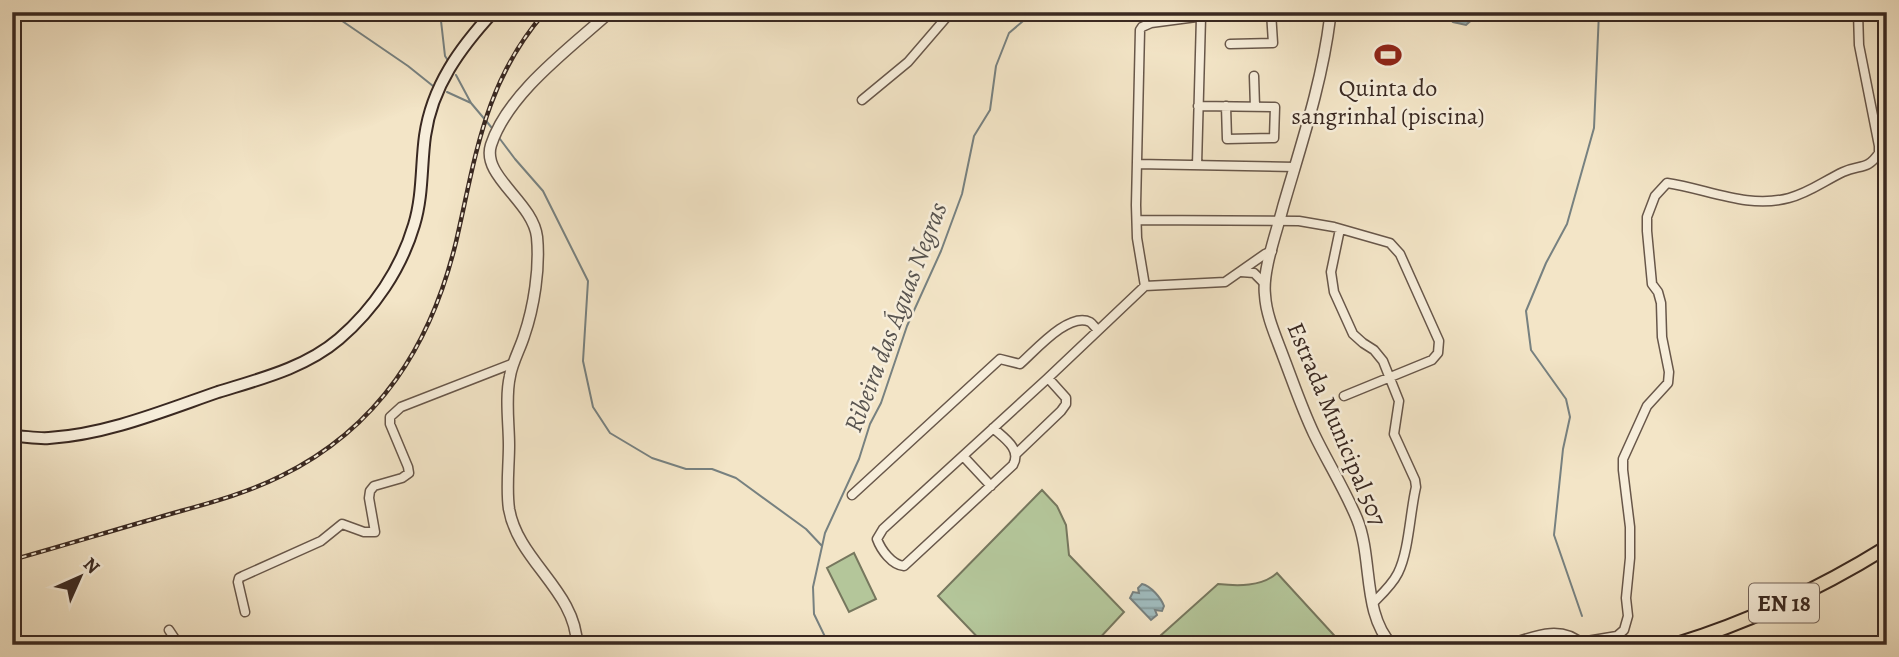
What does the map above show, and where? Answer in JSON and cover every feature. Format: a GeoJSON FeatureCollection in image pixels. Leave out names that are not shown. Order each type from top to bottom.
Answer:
{"type":"FeatureCollection","features":[{"type":"Feature","properties":{"kind":"main road"},"geometry":{"type":"LineString","coordinates":[[12,436],[48,438],[115,427],[284,371],[338,340],[366,313],[399,263],[415,224],[430,112],[454,59],[493,12]]}},
{"type":"Feature","properties":{"kind":"main road","name":"EN 18"},"geometry":{"type":"LineString","coordinates":[[1674,645],[1707,635],[1805,593],[1887,547]]}},
{"type":"Feature","properties":{"kind":"street"},"geometry":{"type":"LineString","coordinates":[[577,645],[575,626],[564,601],[524,547],[509,508],[509,376],[532,312],[537,234],[522,204],[491,166],[489,148],[512,104],[610,12]]}},
{"type":"Feature","properties":{"kind":"street"},"geometry":{"type":"LineString","coordinates":[[862,100],[908,62],[951,12]]}},
{"type":"Feature","properties":{"kind":"street"},"geometry":{"type":"LineString","coordinates":[[1145,286],[1137,238],[1139,36],[1142,27],[1151,23],[1234,12]]}},
{"type":"Feature","properties":{"kind":"street"},"geometry":{"type":"LineString","coordinates":[[1230,44],[1273,43],[1271,12]]}},
{"type":"Feature","properties":{"kind":"street","name":"Estrada Municipal 507"},"geometry":{"type":"LineString","coordinates":[[1329,12],[1325,56],[1279,222],[1264,283],[1265,298],[1298,396],[1357,520],[1367,559],[1376,621],[1384,637],[1392,645]]}},
{"type":"Feature","properties":{"kind":"street"},"geometry":{"type":"LineString","coordinates":[[1510,645],[1553,633],[1566,634],[1581,644],[1617,636],[1624,629],[1628,616],[1626,598],[1630,527],[1623,459],[1647,406],[1668,383],[1669,372],[1662,337],[1661,303],[1652,284],[1647,217],[1655,196],[1667,183],[1748,201],[1788,198],[1810,191],[1843,172],[1869,166],[1879,153],[1879,146],[1858,45],[1857,12]]}},
{"type":"Feature","properties":{"kind":"street"},"geometry":{"type":"LineString","coordinates":[[1197,165],[1201,17]]}},
{"type":"Feature","properties":{"kind":"street"},"geometry":{"type":"LineString","coordinates":[[1254,76],[1255,107]]}},
{"type":"Feature","properties":{"kind":"street"},"geometry":{"type":"LineString","coordinates":[[1198,106],[1226,106],[1275,107],[1274,138],[1227,139],[1226,106]]}},
{"type":"Feature","properties":{"kind":"street"},"geometry":{"type":"LineString","coordinates":[[1137,164],[1295,167]]}},
{"type":"Feature","properties":{"kind":"street"},"geometry":{"type":"LineString","coordinates":[[1137,220],[1313,222],[1390,243],[1395,247],[1439,341],[1438,353],[1432,360],[1344,396]]}},
{"type":"Feature","properties":{"kind":"street"},"geometry":{"type":"LineString","coordinates":[[1340,229],[1331,272],[1335,292],[1353,334],[1378,354],[1390,378],[1399,401],[1394,434],[1416,487],[1403,558],[1397,574],[1373,603]]}},
{"type":"Feature","properties":{"kind":"street"},"geometry":{"type":"LineString","coordinates":[[993,428],[1016,451],[1017,458],[1013,465],[904,566],[898,566],[880,548],[877,539],[879,534],[1145,286],[1225,282],[1272,251]]}},
{"type":"Feature","properties":{"kind":"street"},"geometry":{"type":"LineString","coordinates":[[1241,272],[1254,273],[1264,283]]}},
{"type":"Feature","properties":{"kind":"street"},"geometry":{"type":"LineString","coordinates":[[852,495],[1000,359],[1020,365],[1070,321],[1090,322],[1098,330]]}},
{"type":"Feature","properties":{"kind":"street"},"geometry":{"type":"LineString","coordinates":[[245,612],[239,578],[321,541],[342,524],[365,532],[375,532],[370,491],[374,486],[402,478],[409,473],[390,424],[390,417],[395,411],[514,363]]}},
{"type":"Feature","properties":{"kind":"street"},"geometry":{"type":"LineString","coordinates":[[1016,454],[1066,404],[1066,398],[1048,377]]}},
{"type":"Feature","properties":{"kind":"street"},"geometry":{"type":"LineString","coordinates":[[963,456],[991,486]]}},
{"type":"Feature","properties":{"kind":"street"},"geometry":{"type":"LineString","coordinates":[[169,630],[179,645]]}},
{"type":"Feature","properties":{"kind":"green space"},"geometry":{"type":"Polygon","coordinates":[[[1042,490],[1057,506],[1066,525],[1069,555],[1124,612],[1096,642],[1097,645],[985,645],[938,596],[1042,490]]]}},
{"type":"Feature","properties":{"kind":"green space"},"geometry":{"type":"Polygon","coordinates":[[[854,553],[876,599],[849,612],[827,568],[854,553]]]}},
{"type":"Feature","properties":{"kind":"green space"},"geometry":{"type":"Polygon","coordinates":[[[1277,573],[1343,645],[1150,645],[1218,584],[1257,583],[1277,573]]]}},
{"type":"Feature","properties":{"kind":"water"},"geometry":{"type":"Polygon","coordinates":[[[1442,12],[1478,12],[1466,25],[1453,22],[1442,12]]]}},
{"type":"Feature","properties":{"kind":"water"},"geometry":{"type":"Polygon","coordinates":[[[1142,584],[1161,599],[1164,606],[1162,611],[1155,610],[1157,615],[1151,620],[1130,598],[1133,592],[1139,593],[1138,588],[1142,584]]]}},
{"type":"Feature","properties":{"kind":"waterway"},"geometry":{"type":"LineString","coordinates":[[329,12],[433,86]]}},
{"type":"Feature","properties":{"kind":"waterway"},"geometry":{"type":"LineString","coordinates":[[440,12],[445,56],[449,62]]}},
{"type":"Feature","properties":{"kind":"waterway","name":"Ribeira das Águas Negras"},"geometry":{"type":"LineString","coordinates":[[829,645],[814,614],[813,587],[825,533],[859,459],[907,326],[941,251],[962,194],[974,136],[990,110],[996,66],[1009,33],[1037,12]]}},
{"type":"Feature","properties":{"kind":"waterway"},"geometry":{"type":"LineString","coordinates":[[1582,616],[1554,535],[1563,449],[1570,417],[1566,399],[1531,350],[1526,311],[1546,263],[1567,224],[1594,128],[1599,12]]}},
{"type":"Feature","properties":{"kind":"waterway"},"geometry":{"type":"LineString","coordinates":[[456,75],[471,103],[492,128]]}},
{"type":"Feature","properties":{"kind":"waterway"},"geometry":{"type":"LineString","coordinates":[[447,92],[471,103]]}},
{"type":"Feature","properties":{"kind":"waterway"},"geometry":{"type":"LineString","coordinates":[[500,139],[543,191],[588,281],[583,361],[593,407],[610,433],[652,458],[686,469],[712,469],[736,478],[806,529],[822,546]]}},
{"type":"Feature","properties":{"kind":"railway"},"geometry":{"type":"LineString","coordinates":[[12,560],[222,499],[267,483],[316,456],[346,434],[373,408],[396,380],[432,315],[456,242],[477,150],[495,93],[524,38],[545,12]]}},
{"type":"Feature","properties":{"kind":"place","name":"Quinta do sangrinhal (piscina)"},"geometry":{"type":"Point","coordinates":[1388,55]}}]}
